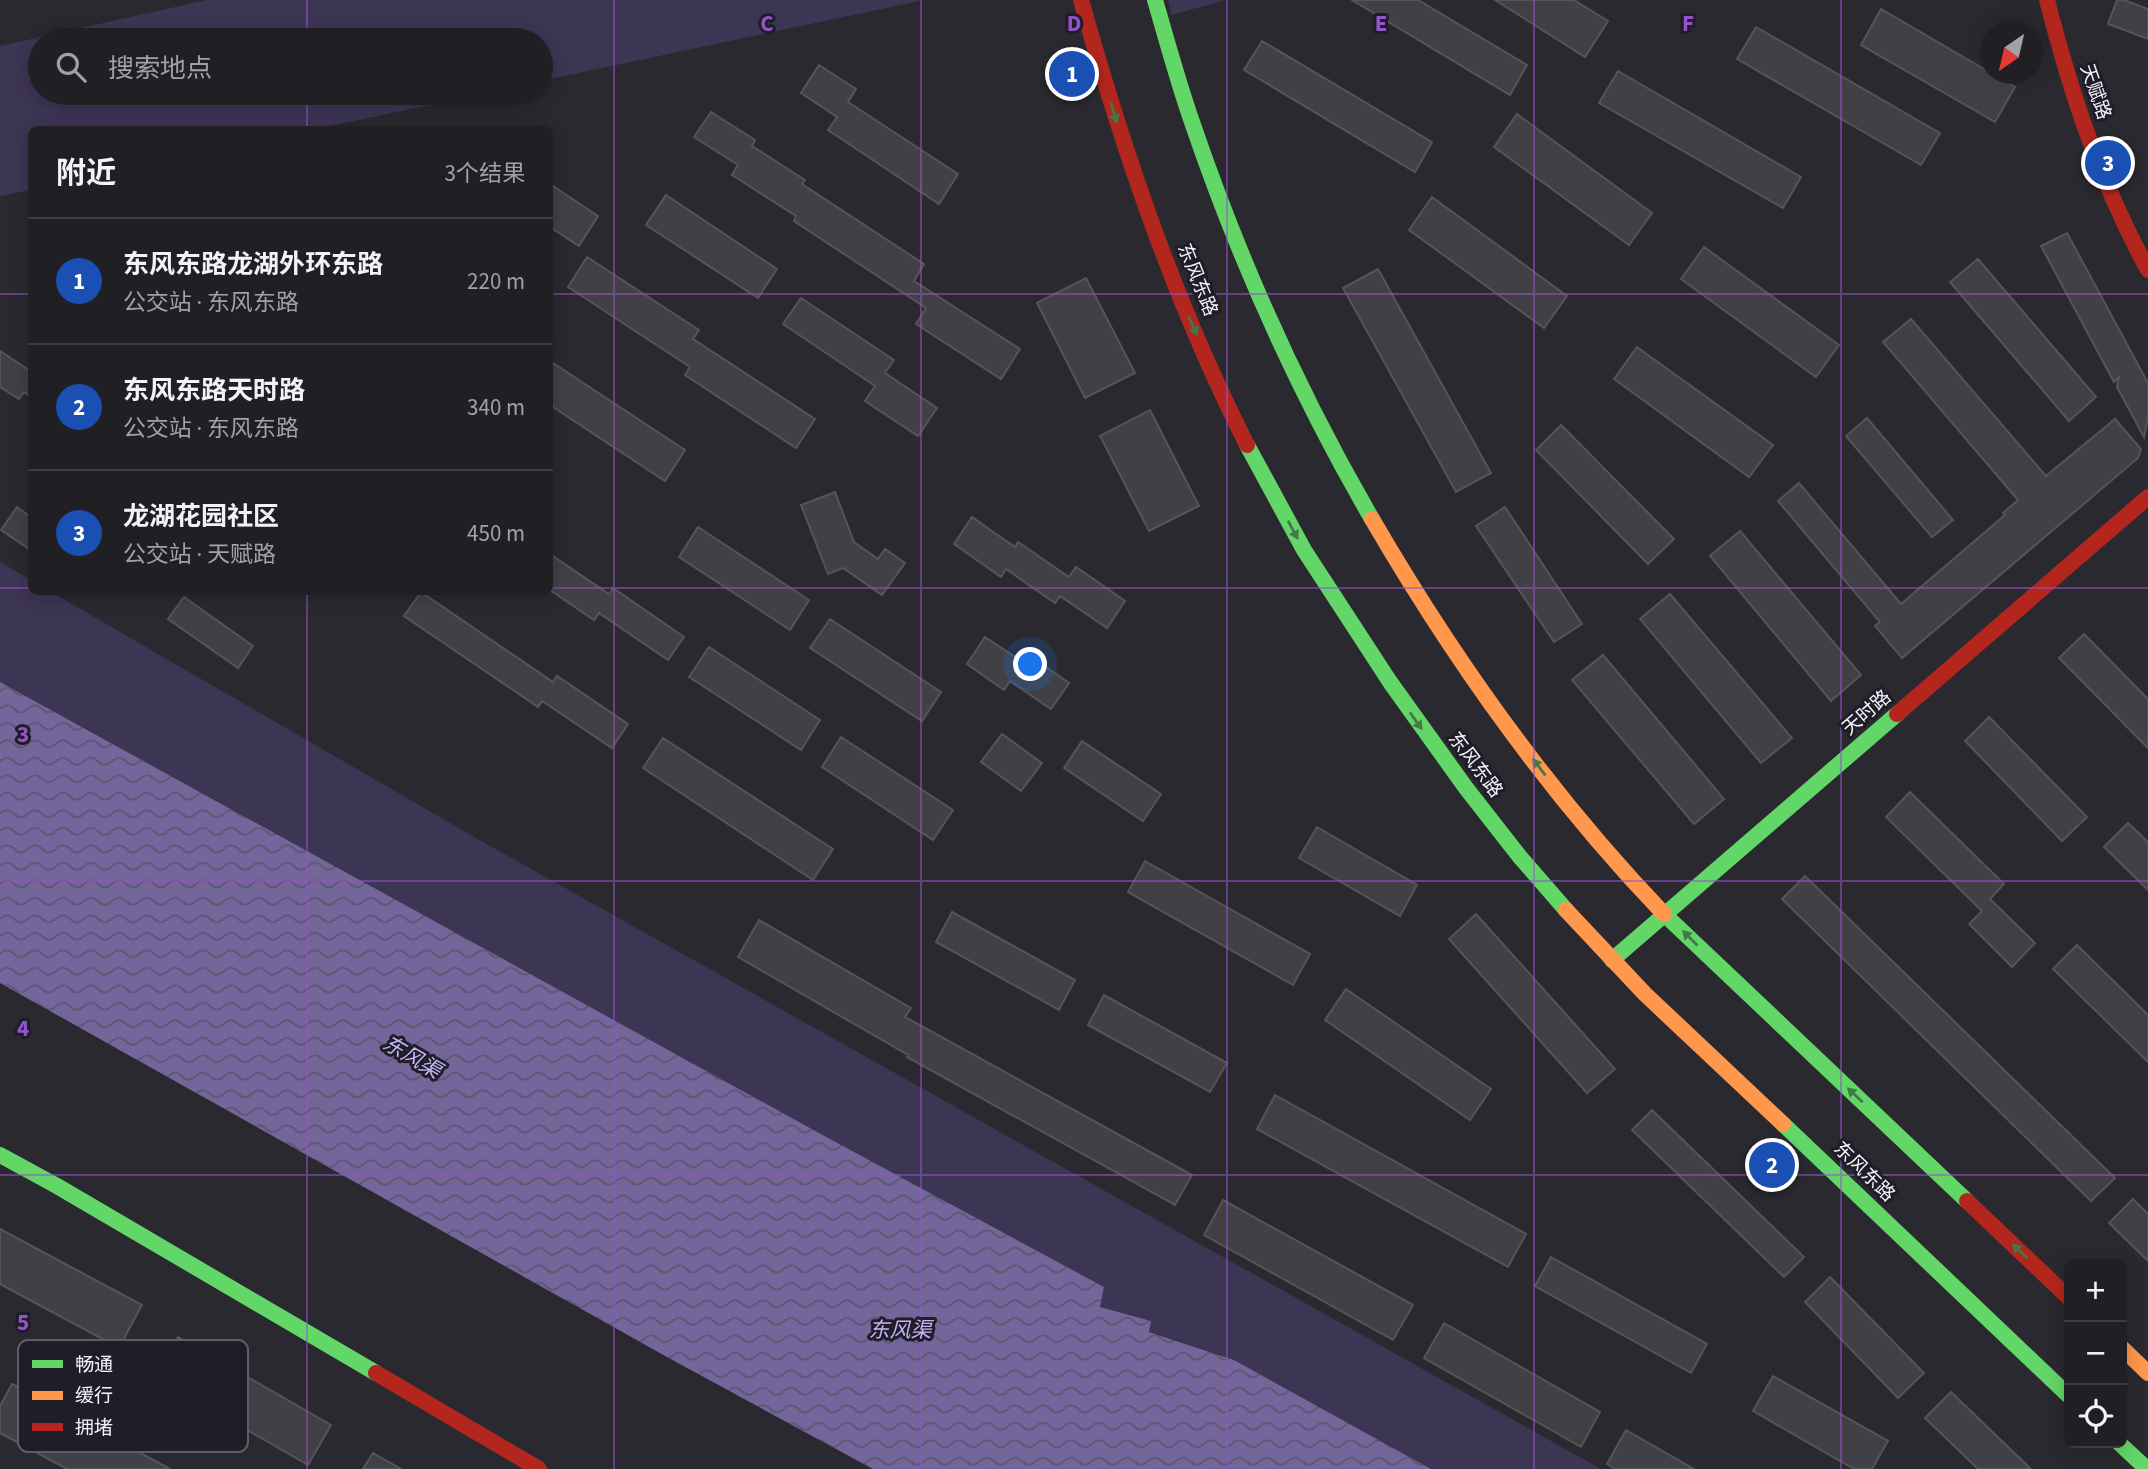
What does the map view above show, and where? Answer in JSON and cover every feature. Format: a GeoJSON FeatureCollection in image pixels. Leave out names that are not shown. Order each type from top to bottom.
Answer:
{"type":"FeatureCollection","features":[{"type":"Feature","properties":{"kind":"main road","name":"东风东路"},"geometry":{"type":"LineString","coordinates":[[1081,0],[1121,137],[1184,307],[1258,465],[1304,550],[1405,706],[1510,845],[1580,927],[1657,1005],[2064,1391]]}},
{"type":"Feature","properties":{"kind":"main road"},"geometry":{"type":"LineString","coordinates":[[1155,0],[1189,115],[1237,246],[1286,358],[1336,456],[1412,587],[1503,721],[1565,800],[1632,879],[1666,914],[2064,1293]]}},
{"type":"Feature","properties":{"kind":"main road","name":"天赋路"},"geometry":{"type":"LineString","coordinates":[[2047,0],[2069,81],[2090,142],[2135,248],[2148,270]]}},
{"type":"Feature","properties":{"kind":"main road","name":"天时路"},"geometry":{"type":"LineString","coordinates":[[1612,960],[2148,498]]}},
{"type":"Feature","properties":{"kind":"main road"},"geometry":{"type":"LineString","coordinates":[[0,1155],[539,1469]]}},
{"type":"Feature","properties":{"kind":"main road"},"geometry":{"type":"LineString","coordinates":[[2127,1353],[2148,1373]]}},
{"type":"Feature","properties":{"kind":"main road"},"geometry":{"type":"LineString","coordinates":[[2124,1448],[2147,1469]]}},
{"type":"Feature","properties":{"kind":"shaded area"},"geometry":{"type":"Polygon","coordinates":[[[207,0],[924,0],[553,78],[553,28],[81,28],[207,0]]]}},
{"type":"Feature","properties":{"kind":"shaded area"},"geometry":{"type":"Polygon","coordinates":[[[1168,0],[1226,0],[1171,15],[1168,0]]]}},
{"type":"Feature","properties":{"kind":"shaded area"},"geometry":{"type":"Polygon","coordinates":[[[28,40],[28,105],[430,105],[329,126],[28,126],[28,191],[0,196],[0,46],[28,40]]]}},
{"type":"Feature","properties":{"kind":"shaded area"},"geometry":{"type":"Polygon","coordinates":[[[0,562],[28,578],[28,595],[56,595],[483,842],[1601,1469],[1431,1469],[1234,1360],[1148,1331],[1151,1321],[1100,1307],[1104,1287],[0,682],[0,562]]]}},
{"type":"Feature","properties":{"kind":"water","name":"东风渠"},"geometry":{"type":"Polygon","coordinates":[[[0,682],[1104,1287],[1100,1307],[1151,1321],[1149,1332],[1234,1360],[1431,1469],[873,1469],[667,1357],[0,983],[0,682]]]}},
{"type":"Feature","properties":{"kind":"building"},"geometry":{"type":"Polygon","coordinates":[[[1352,0],[1418,0],[1527,65],[1510,95],[1352,0]]]}},
{"type":"Feature","properties":{"kind":"building"},"geometry":{"type":"Polygon","coordinates":[[[1495,0],[1574,0],[1608,21],[1585,57],[1495,0]]]}},
{"type":"Feature","properties":{"kind":"building"},"geometry":{"type":"Polygon","coordinates":[[[2117,0],[2148,9],[2148,39],[2108,24],[2117,0]]]}},
{"type":"Feature","properties":{"kind":"building"},"geometry":{"type":"Polygon","coordinates":[[[1881,9],[1980,67],[1980,84],[2010,84],[2015,87],[1995,122],[1861,45],[1881,9]]]}},
{"type":"Feature","properties":{"kind":"building"},"geometry":{"type":"Polygon","coordinates":[[[1756,27],[1940,133],[1921,165],[1737,59],[1756,27]]]}},
{"type":"Feature","properties":{"kind":"building"},"geometry":{"type":"Polygon","coordinates":[[[1262,41],[1432,142],[1415,172],[1244,70],[1262,41]]]}},
{"type":"Feature","properties":{"kind":"building"},"geometry":{"type":"Polygon","coordinates":[[[819,65],[856,89],[848,102],[958,174],[939,204],[828,130],[837,117],[801,93],[819,65]]]}},
{"type":"Feature","properties":{"kind":"building"},"geometry":{"type":"Polygon","coordinates":[[[1618,71],[1801,177],[1783,208],[1599,103],[1618,71]]]}},
{"type":"Feature","properties":{"kind":"building"},"geometry":{"type":"Polygon","coordinates":[[[711,112],[755,140],[752,146],[805,180],[802,184],[924,264],[914,281],[1020,349],[1001,379],[916,324],[926,308],[794,221],[796,216],[732,175],[738,165],[694,137],[711,112]]]}},
{"type":"Feature","properties":{"kind":"building"},"geometry":{"type":"Polygon","coordinates":[[[1517,114],[1652,213],[1629,245],[1494,147],[1517,114]]]}},
{"type":"Feature","properties":{"kind":"building"},"geometry":{"type":"Polygon","coordinates":[[[553,186],[598,216],[579,246],[553,229],[553,186]]]}},
{"type":"Feature","properties":{"kind":"building"},"geometry":{"type":"Polygon","coordinates":[[[666,195],[777,269],[758,298],[646,225],[666,195]]]}},
{"type":"Feature","properties":{"kind":"building"},"geometry":{"type":"Polygon","coordinates":[[[1432,197],[1567,296],[1544,328],[1409,230],[1432,197]]]}},
{"type":"Feature","properties":{"kind":"building"},"geometry":{"type":"Polygon","coordinates":[[[2067,233],[2148,383],[2148,417],[2144,437],[2117,387],[2119,377],[2114,382],[2041,246],[2067,233]]]}},
{"type":"Feature","properties":{"kind":"building"},"geometry":{"type":"Polygon","coordinates":[[[1704,247],[1839,345],[1816,377],[1681,279],[1704,247]]]}},
{"type":"Feature","properties":{"kind":"building"},"geometry":{"type":"Polygon","coordinates":[[[587,257],[699,330],[693,339],[815,419],[796,448],[685,375],[690,367],[568,287],[587,257]]]}},
{"type":"Feature","properties":{"kind":"building"},"geometry":{"type":"Polygon","coordinates":[[[1978,259],[2096,397],[2069,421],[1950,282],[1978,259]]]}},
{"type":"Feature","properties":{"kind":"building"},"geometry":{"type":"Polygon","coordinates":[[[1378,269],[1491,473],[1456,492],[1343,288],[1378,269]]]}},
{"type":"Feature","properties":{"kind":"building"},"geometry":{"type":"Polygon","coordinates":[[[1086,278],[1135,373],[1085,398],[1037,303],[1086,278]]]}},
{"type":"Feature","properties":{"kind":"building"},"geometry":{"type":"Polygon","coordinates":[[[801,298],[894,360],[885,373],[937,408],[918,436],[865,401],[875,386],[783,324],[801,298]]]}},
{"type":"Feature","properties":{"kind":"building"},"geometry":{"type":"Polygon","coordinates":[[[1911,319],[2046,476],[2115,419],[2141,449],[2138,458],[1902,658],[1875,626],[1880,622],[1778,501],[1799,483],[1901,604],[2005,515],[2003,513],[2018,500],[1883,342],[1911,319]]]}},
{"type":"Feature","properties":{"kind":"building"},"geometry":{"type":"Polygon","coordinates":[[[1637,347],[1773,445],[1749,477],[1614,379],[1637,347]]]}},
{"type":"Feature","properties":{"kind":"building"},"geometry":{"type":"Polygon","coordinates":[[[0,351],[28,369],[28,395],[24,392],[19,399],[0,387],[0,351]]]}},
{"type":"Feature","properties":{"kind":"building"},"geometry":{"type":"Polygon","coordinates":[[[553,363],[685,450],[665,481],[553,407],[553,363]]]}},
{"type":"Feature","properties":{"kind":"building"},"geometry":{"type":"Polygon","coordinates":[[[1150,410],[1199,506],[1149,531],[1100,436],[1150,410]]]}},
{"type":"Feature","properties":{"kind":"building"},"geometry":{"type":"Polygon","coordinates":[[[1867,418],[1953,520],[1932,537],[1846,436],[1867,418]]]}},
{"type":"Feature","properties":{"kind":"building"},"geometry":{"type":"Polygon","coordinates":[[[1561,425],[1674,539],[1648,564],[1536,450],[1561,425]]]}},
{"type":"Feature","properties":{"kind":"building"},"geometry":{"type":"Polygon","coordinates":[[[835,492],[854,542],[878,559],[885,549],[905,563],[882,595],[843,568],[828,574],[801,505],[835,492]]]}},
{"type":"Feature","properties":{"kind":"building"},"geometry":{"type":"Polygon","coordinates":[[[17,507],[28,515],[28,548],[1,530],[17,507]]]}},
{"type":"Feature","properties":{"kind":"building"},"geometry":{"type":"Polygon","coordinates":[[[1505,507],[1582,624],[1554,642],[1476,526],[1505,507]]]}},
{"type":"Feature","properties":{"kind":"building"},"geometry":{"type":"Polygon","coordinates":[[[972,517],[1015,547],[1018,542],[1069,577],[1076,567],[1125,601],[1107,628],[1060,596],[1055,603],[1006,569],[1001,577],[954,544],[972,517]]]}},
{"type":"Feature","properties":{"kind":"building"},"geometry":{"type":"Polygon","coordinates":[[[698,527],[809,600],[790,630],[679,557],[698,527]]]}},
{"type":"Feature","properties":{"kind":"building"},"geometry":{"type":"Polygon","coordinates":[[[1740,531],[1861,675],[1831,701],[1710,556],[1740,531]]]}},
{"type":"Feature","properties":{"kind":"building"},"geometry":{"type":"Polygon","coordinates":[[[553,556],[609,594],[613,588],[684,637],[668,660],[599,613],[594,620],[553,592],[553,556]]]}},
{"type":"Feature","properties":{"kind":"building"},"geometry":{"type":"Polygon","coordinates":[[[1670,594],[1792,738],[1761,763],[1640,619],[1670,594]]]}},
{"type":"Feature","properties":{"kind":"building"},"geometry":{"type":"Polygon","coordinates":[[[419,595],[425,595],[553,682],[557,676],[628,724],[612,748],[542,701],[538,707],[404,616],[419,595]]]}},
{"type":"Feature","properties":{"kind":"building"},"geometry":{"type":"Polygon","coordinates":[[[184,597],[253,646],[238,668],[168,619],[184,597]]]}},
{"type":"Feature","properties":{"kind":"building"},"geometry":{"type":"Polygon","coordinates":[[[830,619],[941,692],[922,721],[810,648],[830,619]]]}},
{"type":"Feature","properties":{"kind":"building"},"geometry":{"type":"Polygon","coordinates":[[[2084,634],[2148,699],[2148,748],[2059,658],[2084,634]]]}},
{"type":"Feature","properties":{"kind":"building"},"geometry":{"type":"Polygon","coordinates":[[[985,637],[1021,661],[1026,653],[1069,683],[1051,709],[1010,681],[1004,690],[967,664],[985,637]]]}},
{"type":"Feature","properties":{"kind":"building"},"geometry":{"type":"Polygon","coordinates":[[[709,647],[820,720],[801,750],[689,677],[709,647]]]}},
{"type":"Feature","properties":{"kind":"building"},"geometry":{"type":"Polygon","coordinates":[[[1603,655],[1724,799],[1694,824],[1572,680],[1603,655]]]}},
{"type":"Feature","properties":{"kind":"building"},"geometry":{"type":"Polygon","coordinates":[[[1989,717],[2087,817],[2062,841],[1965,741],[1989,717]]]}},
{"type":"Feature","properties":{"kind":"building"},"geometry":{"type":"Polygon","coordinates":[[[1002,734],[1042,763],[1021,791],[981,762],[1002,734]]]}},
{"type":"Feature","properties":{"kind":"building"},"geometry":{"type":"Polygon","coordinates":[[[841,737],[953,810],[933,840],[822,767],[841,737]]]}},
{"type":"Feature","properties":{"kind":"building"},"geometry":{"type":"Polygon","coordinates":[[[663,738],[833,849],[813,880],[643,768],[663,738]]]}},
{"type":"Feature","properties":{"kind":"building"},"geometry":{"type":"Polygon","coordinates":[[[1082,741],[1161,794],[1143,821],[1064,768],[1082,741]]]}},
{"type":"Feature","properties":{"kind":"building"},"geometry":{"type":"Polygon","coordinates":[[[1910,792],[2004,884],[1990,899],[2035,943],[2012,967],[1969,924],[1982,911],[1886,817],[1910,792]]]}},
{"type":"Feature","properties":{"kind":"building"},"geometry":{"type":"Polygon","coordinates":[[[2128,823],[2148,842],[2148,890],[2104,847],[2128,823]]]}},
{"type":"Feature","properties":{"kind":"building"},"geometry":{"type":"Polygon","coordinates":[[[1317,827],[1417,885],[1400,916],[1299,858],[1317,827]]]}},
{"type":"Feature","properties":{"kind":"building"},"geometry":{"type":"Polygon","coordinates":[[[1145,861],[1310,954],[1293,985],[1128,892],[1145,861]]]}},
{"type":"Feature","properties":{"kind":"building"},"geometry":{"type":"Polygon","coordinates":[[[1805,876],[2115,1178],[2091,1201],[1782,899],[1805,876]]]}},
{"type":"Feature","properties":{"kind":"building"},"geometry":{"type":"Polygon","coordinates":[[[952,912],[1075,980],[1059,1010],[936,942],[952,912]]]}},
{"type":"Feature","properties":{"kind":"building"},"geometry":{"type":"Polygon","coordinates":[[[1476,914],[1615,1069],[1587,1093],[1449,939],[1476,914]]]}},
{"type":"Feature","properties":{"kind":"building"},"geometry":{"type":"Polygon","coordinates":[[[759,920],[911,1008],[905,1017],[1192,1175],[1175,1205],[907,1057],[908,1055],[738,957],[759,920]]]}},
{"type":"Feature","properties":{"kind":"building"},"geometry":{"type":"Polygon","coordinates":[[[2077,945],[2148,1015],[2148,1062],[2053,969],[2077,945]]]}},
{"type":"Feature","properties":{"kind":"building"},"geometry":{"type":"Polygon","coordinates":[[[1346,989],[1491,1089],[1470,1120],[1325,1020],[1346,989]]]}},
{"type":"Feature","properties":{"kind":"building"},"geometry":{"type":"Polygon","coordinates":[[[1104,995],[1227,1063],[1210,1092],[1088,1025],[1104,995]]]}},
{"type":"Feature","properties":{"kind":"building"},"geometry":{"type":"Polygon","coordinates":[[[1275,1095],[1526,1234],[1508,1267],[1257,1129],[1275,1095]]]}},
{"type":"Feature","properties":{"kind":"building"},"geometry":{"type":"Polygon","coordinates":[[[1652,1110],[1804,1257],[1784,1277],[1632,1130],[1652,1110]]]}},
{"type":"Feature","properties":{"kind":"building"},"geometry":{"type":"Polygon","coordinates":[[[2133,1199],[2148,1214],[2148,1261],[2109,1223],[2133,1199]]]}},
{"type":"Feature","properties":{"kind":"building"},"geometry":{"type":"Polygon","coordinates":[[[1223,1200],[1413,1305],[1393,1340],[1204,1235],[1223,1200]]]}},
{"type":"Feature","properties":{"kind":"building"},"geometry":{"type":"Polygon","coordinates":[[[0,1229],[142,1305],[123,1340],[104,1340],[0,1284],[0,1229]]]}},
{"type":"Feature","properties":{"kind":"building"},"geometry":{"type":"Polygon","coordinates":[[[1551,1257],[1707,1344],[1691,1373],[1535,1286],[1551,1257]]]}},
{"type":"Feature","properties":{"kind":"building"},"geometry":{"type":"Polygon","coordinates":[[[1830,1277],[1924,1373],[1898,1398],[1805,1302],[1830,1277]]]}},
{"type":"Feature","properties":{"kind":"building"},"geometry":{"type":"Polygon","coordinates":[[[1444,1323],[1600,1412],[1581,1447],[1424,1358],[1444,1323]]]}},
{"type":"Feature","properties":{"kind":"building"},"geometry":{"type":"Polygon","coordinates":[[[1773,1376],[1888,1441],[1872,1469],[1854,1469],[1753,1411],[1773,1376]]]}},
{"type":"Feature","properties":{"kind":"building"},"geometry":{"type":"Polygon","coordinates":[[[248,1377],[331,1425],[308,1465],[248,1430],[248,1377]]]}},
{"type":"Feature","properties":{"kind":"building"},"geometry":{"type":"Polygon","coordinates":[[[12,1384],[18,1387],[18,1443],[0,1433],[0,1406],[12,1384]]]}},
{"type":"Feature","properties":{"kind":"building"},"geometry":{"type":"Polygon","coordinates":[[[1951,1392],[2031,1469],[1978,1469],[1925,1418],[1951,1392]]]}},
{"type":"Feature","properties":{"kind":"building"},"geometry":{"type":"Polygon","coordinates":[[[1626,1430],[1694,1469],[1615,1469],[1607,1464],[1626,1430]]]}},
{"type":"Feature","properties":{"kind":"building"},"geometry":{"type":"Polygon","coordinates":[[[35,1452],[138,1452],[170,1469],[67,1469],[35,1452]]]}},
{"type":"Feature","properties":{"kind":"building"},"geometry":{"type":"Polygon","coordinates":[[[373,1453],[401,1469],[363,1469],[373,1453]]]}},
{"type":"Feature","properties":{"kind":"traffic: fast"},"geometry":{"type":"LineString","coordinates":[[1155,0],[1192,122],[1250,275],[1295,374],[1372,519]]}},
{"type":"Feature","properties":{"kind":"traffic: fast"},"geometry":{"type":"LineString","coordinates":[[1247,445],[1304,550],[1390,682],[1466,788],[1566,910]]}},
{"type":"Feature","properties":{"kind":"traffic: fast"},"geometry":{"type":"LineString","coordinates":[[1612,960],[1897,714]]}},
{"type":"Feature","properties":{"kind":"traffic: fast"},"geometry":{"type":"LineString","coordinates":[[1664,914],[1967,1201]]}},
{"type":"Feature","properties":{"kind":"traffic: fast"},"geometry":{"type":"LineString","coordinates":[[1783,1124],[2064,1391]]}},
{"type":"Feature","properties":{"kind":"traffic: fast"},"geometry":{"type":"LineString","coordinates":[[0,1155],[376,1373]]}},
{"type":"Feature","properties":{"kind":"traffic: fast"},"geometry":{"type":"LineString","coordinates":[[2124,1448],[2147,1469]]}},
{"type":"Feature","properties":{"kind":"traffic: slow"},"geometry":{"type":"LineString","coordinates":[[1372,519],[1436,624],[1506,725],[1582,822],[1664,914]]}},
{"type":"Feature","properties":{"kind":"traffic: slow"},"geometry":{"type":"LineString","coordinates":[[1566,910],[1645,994],[1783,1124]]}},
{"type":"Feature","properties":{"kind":"traffic: slow"},"geometry":{"type":"LineString","coordinates":[[2127,1353],[2148,1373]]}},
{"type":"Feature","properties":{"kind":"traffic: jam"},"geometry":{"type":"LineString","coordinates":[[1081,0],[1133,171],[1153,227],[1197,337],[1247,445]]}},
{"type":"Feature","properties":{"kind":"traffic: jam"},"geometry":{"type":"LineString","coordinates":[[2047,0],[2066,70],[2089,138],[2116,205],[2148,270]]}},
{"type":"Feature","properties":{"kind":"traffic: jam"},"geometry":{"type":"LineString","coordinates":[[1897,714],[2148,497]]}},
{"type":"Feature","properties":{"kind":"traffic: jam"},"geometry":{"type":"LineString","coordinates":[[1967,1201],[2064,1293]]}},
{"type":"Feature","properties":{"kind":"traffic: jam"},"geometry":{"type":"LineString","coordinates":[[376,1373],[539,1469]]}},
{"type":"Feature","properties":{"kind":"place","name":"东风东路龙湖外环东路"},"geometry":{"type":"Point","coordinates":[1072,74]}},
{"type":"Feature","properties":{"kind":"place","name":"龙湖花园社区"},"geometry":{"type":"Point","coordinates":[2108,163]}},
{"type":"Feature","properties":{"kind":"place","name":"东风东路天时路"},"geometry":{"type":"Point","coordinates":[1772,1165]}}]}
